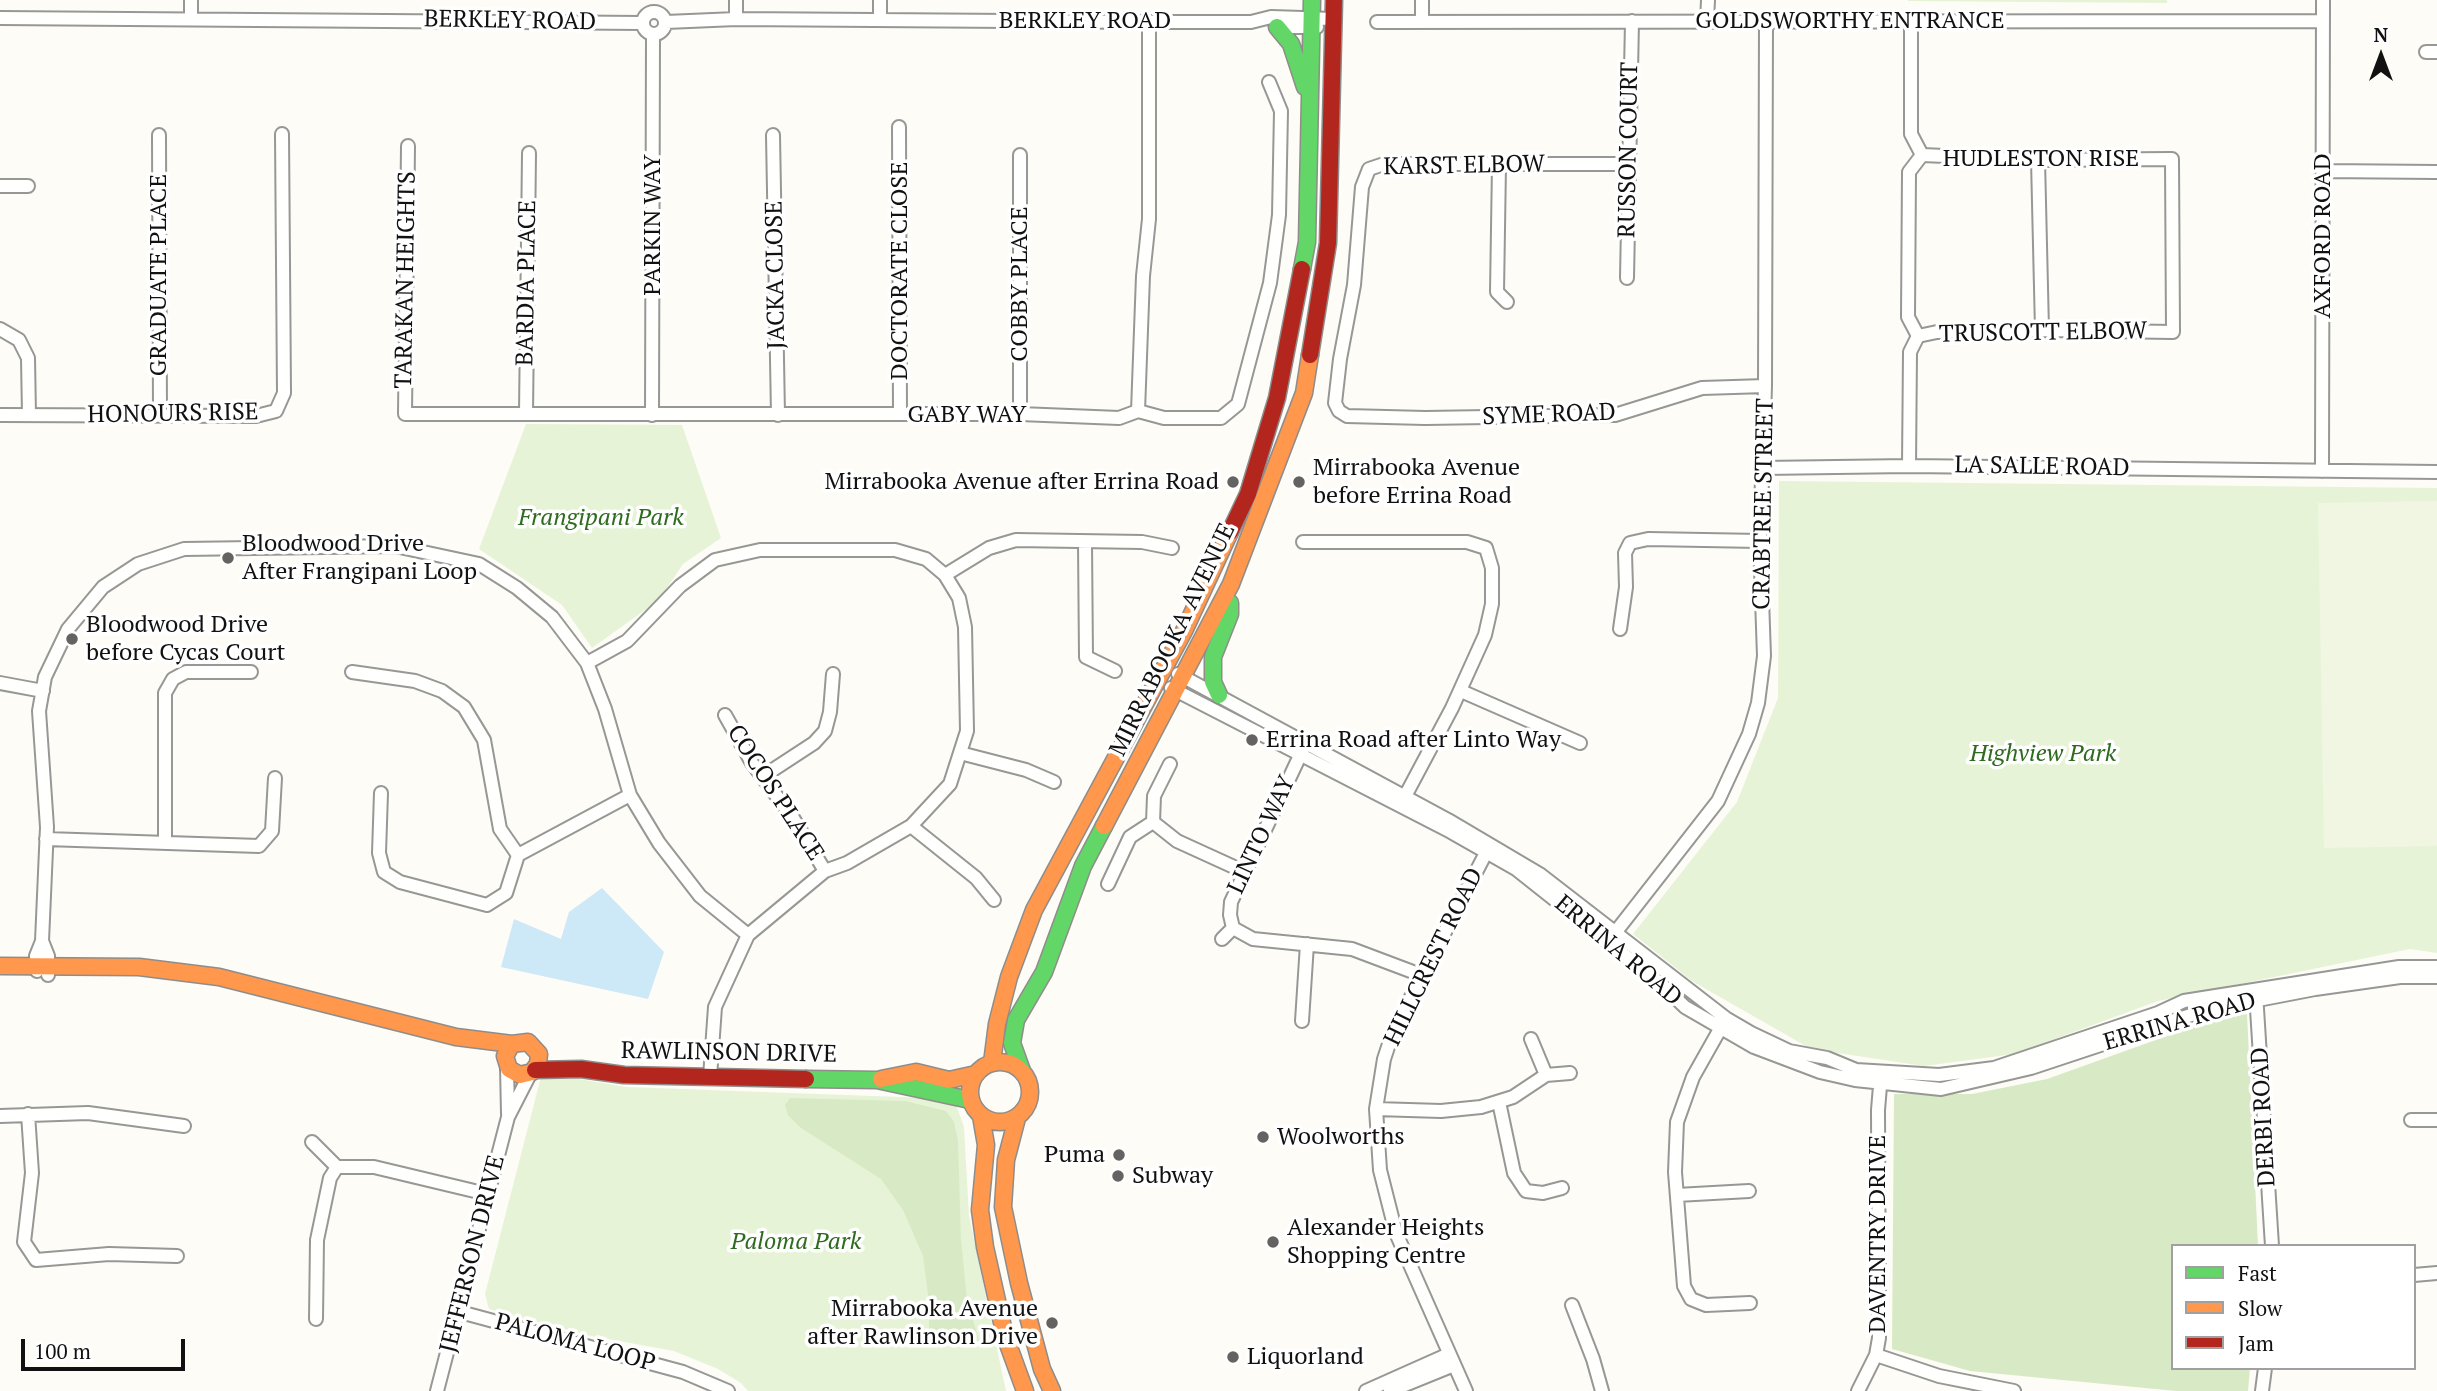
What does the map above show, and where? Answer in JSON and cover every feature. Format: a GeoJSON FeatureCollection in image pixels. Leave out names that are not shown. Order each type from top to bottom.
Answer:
{"type":"FeatureCollection","features":[{"type":"Feature","properties":{"kind":"main road","name":"MIRRABOOKA AVENUE"},"geometry":{"type":"LineString","coordinates":[[992,1063],[997,1024],[1009,977],[1034,910],[1161,675],[1248,494],[1277,398],[1307,242],[1312,119],[1312,0]]}},
{"type":"Feature","properties":{"kind":"main road","name":"MIRRABOOKA AVENUE"},"geometry":{"type":"LineString","coordinates":[[1052,1391],[1042,1369],[1019,1283],[1003,1207],[1006,1160],[1017,1118],[1030,1098],[1028,1079],[1022,1071],[1012,1043],[1016,1020],[1044,972],[1088,856],[1181,684],[1231,584],[1304,393],[1328,243],[1334,0]]}},
{"type":"Feature","properties":{"kind":"main road"},"geometry":{"type":"LineString","coordinates":[[1277,27],[1291,44],[1312,119]]}},
{"type":"Feature","properties":{"kind":"main road"},"geometry":{"type":"LineString","coordinates":[[1219,695],[1213,682],[1213,657],[1230,614],[1231,584]]}},
{"type":"Feature","properties":{"kind":"main road","name":"RAWLINSON DRIVE"},"geometry":{"type":"LineString","coordinates":[[0,966],[215,987],[248,986],[456,1037],[512,1044],[528,1042],[538,1051],[581,1069]]}},
{"type":"Feature","properties":{"kind":"main road","name":"RAWLINSON DRIVE"},"geometry":{"type":"LineString","coordinates":[[0,976],[42,970]]}},
{"type":"Feature","properties":{"kind":"main road","name":"RAWLINSON DRIVE"},"geometry":{"type":"LineString","coordinates":[[456,1037],[517,1074],[581,1069],[624,1075],[877,1080],[970,1100]]}},
{"type":"Feature","properties":{"kind":"main road"},"geometry":{"type":"LineString","coordinates":[[506,1065],[506,1053],[512,1044]]}},
{"type":"Feature","properties":{"kind":"main road"},"geometry":{"type":"LineString","coordinates":[[532,1072],[539,1061],[538,1051]]}},
{"type":"Feature","properties":{"kind":"main road"},"geometry":{"type":"LineString","coordinates":[[1022,1071],[1008,1063],[992,1063],[976,1074],[971,1082],[970,1100],[981,1116],[986,1145],[981,1210],[985,1247],[1005,1336],[1025,1391]]}},
{"type":"Feature","properties":{"kind":"main road","name":"RAWLINSON DRIVE"},"geometry":{"type":"LineString","coordinates":[[877,1080],[916,1072],[949,1080],[976,1074]]}},
{"type":"Feature","properties":{"kind":"main road"},"geometry":{"type":"LineString","coordinates":[[981,1116],[999,1122],[1017,1118]]}},
{"type":"Feature","properties":{"kind":"street"},"geometry":{"type":"LineString","coordinates":[[191,0],[191,18]]}},
{"type":"Feature","properties":{"kind":"street"},"geometry":{"type":"LineString","coordinates":[[736,0],[736,19]]}},
{"type":"Feature","properties":{"kind":"street"},"geometry":{"type":"LineString","coordinates":[[880,0],[880,19]]}},
{"type":"Feature","properties":{"kind":"street"},"geometry":{"type":"LineString","coordinates":[[1422,0],[1422,21]]}},
{"type":"Feature","properties":{"kind":"street"},"geometry":{"type":"LineString","coordinates":[[1707,0],[1707,22]]}},
{"type":"Feature","properties":{"kind":"street","name":"AXFORD ROAD"},"geometry":{"type":"LineString","coordinates":[[2322,471],[2323,0]]}},
{"type":"Feature","properties":{"kind":"street"},"geometry":{"type":"LineString","coordinates":[[653,11],[662,14],[666,22],[662,31],[653,34],[646,31],[642,23],[646,15],[653,11]]}},
{"type":"Feature","properties":{"kind":"street","name":"BERKLEY ROAD"},"geometry":{"type":"LineString","coordinates":[[1251,22],[1271,17],[1312,23]]}},
{"type":"Feature","properties":{"kind":"street","name":"BERKLEY ROAD"},"geometry":{"type":"LineString","coordinates":[[0,18],[642,23]]}},
{"type":"Feature","properties":{"kind":"street","name":"BERKLEY ROAD"},"geometry":{"type":"LineString","coordinates":[[666,22],[736,19],[1251,22],[1277,27],[1334,23]]}},
{"type":"Feature","properties":{"kind":"street","name":"RUSSON COURT"},"geometry":{"type":"LineString","coordinates":[[1627,278],[1632,21]]}},
{"type":"Feature","properties":{"kind":"street","name":"CRABTREE STREET"},"geometry":{"type":"LineString","coordinates":[[1611,937],[1718,801],[1749,734],[1758,703],[1764,656],[1760,541],[1765,386],[1766,21]]}},
{"type":"Feature","properties":{"kind":"street","name":"HUDLESTON RISE"},"geometry":{"type":"LineString","coordinates":[[1911,21],[1911,134],[1922,155],[2038,160],[2172,159],[2173,332]]}},
{"type":"Feature","properties":{"kind":"street","name":"GOLDSWORTHY ENTRANCE"},"geometry":{"type":"LineString","coordinates":[[1377,22],[2323,21]]}},
{"type":"Feature","properties":{"kind":"street"},"geometry":{"type":"LineString","coordinates":[[1149,22],[1149,219],[1143,276],[1138,411],[1164,418],[1222,418],[1238,404],[1270,283],[1279,215],[1281,111],[1269,82]]}},
{"type":"Feature","properties":{"kind":"street","name":"PARKIN WAY"},"geometry":{"type":"LineString","coordinates":[[652,415],[653,34]]}},
{"type":"Feature","properties":{"kind":"street","name":"DOCTORATE CLOSE"},"geometry":{"type":"LineString","coordinates":[[899,127],[900,414]]}},
{"type":"Feature","properties":{"kind":"street","name":"HONOURS RISE"},"geometry":{"type":"LineString","coordinates":[[0,415],[256,415],[276,411],[284,393],[282,134]]}},
{"type":"Feature","properties":{"kind":"street","name":"GRADUATE PLACE"},"geometry":{"type":"LineString","coordinates":[[159,135],[160,415]]}},
{"type":"Feature","properties":{"kind":"street","name":"JACKA CLOSE"},"geometry":{"type":"LineString","coordinates":[[773,135],[778,415]]}},
{"type":"Feature","properties":{"kind":"street","name":"TARAKAN HEIGHTS"},"geometry":{"type":"LineString","coordinates":[[405,414],[408,146]]}},
{"type":"Feature","properties":{"kind":"street","name":"BARDIA PLACE"},"geometry":{"type":"LineString","coordinates":[[526,414],[529,152]]}},
{"type":"Feature","properties":{"kind":"street","name":"COBBY PLACE"},"geometry":{"type":"LineString","coordinates":[[1020,155],[1020,414]]}},
{"type":"Feature","properties":{"kind":"street"},"geometry":{"type":"LineString","coordinates":[[1918,336],[1908,317],[1909,172],[1922,155]]}},
{"type":"Feature","properties":{"kind":"street"},"geometry":{"type":"LineString","coordinates":[[2038,160],[2042,330]]}},
{"type":"Feature","properties":{"kind":"street","name":"KARST ELBOW"},"geometry":{"type":"LineString","coordinates":[[1335,403],[1354,285],[1362,187],[1369,169],[1384,164],[1628,164]]}},
{"type":"Feature","properties":{"kind":"street"},"geometry":{"type":"LineString","coordinates":[[1499,165],[1497,292],[1507,302]]}},
{"type":"Feature","properties":{"kind":"street"},"geometry":{"type":"LineString","coordinates":[[2323,171],[2437,172]]}},
{"type":"Feature","properties":{"kind":"street"},"geometry":{"type":"LineString","coordinates":[[0,186],[28,186]]}},
{"type":"Feature","properties":{"kind":"street"},"geometry":{"type":"LineString","coordinates":[[0,330],[19,340],[28,358],[29,415]]}},
{"type":"Feature","properties":{"kind":"street","name":"TRUSCOTT ELBOW"},"geometry":{"type":"LineString","coordinates":[[1909,466],[1910,352],[1918,336],[1937,332],[2042,330],[2173,332]]}},
{"type":"Feature","properties":{"kind":"street","name":"SYME ROAD"},"geometry":{"type":"LineString","coordinates":[[1335,403],[1339,411],[1347,416],[1426,418],[1615,415],[1702,388],[1765,386]]}},
{"type":"Feature","properties":{"kind":"street","name":"GABY WAY"},"geometry":{"type":"LineString","coordinates":[[405,414],[1020,414],[1119,418],[1138,411]]}},
{"type":"Feature","properties":{"kind":"street","name":"LA SALLE ROAD"},"geometry":{"type":"LineString","coordinates":[[1763,468],[1909,466],[2437,472]]}},
{"type":"Feature","properties":{"kind":"street"},"geometry":{"type":"LineString","coordinates":[[1620,629],[1626,587],[1625,552],[1630,543],[1648,539],[1760,541]]}},
{"type":"Feature","properties":{"kind":"street"},"geometry":{"type":"LineString","coordinates":[[945,575],[989,548],[1016,540],[1142,542],[1172,548]]}},
{"type":"Feature","properties":{"kind":"street"},"geometry":{"type":"LineString","coordinates":[[1303,541],[1467,541],[1486,548],[1492,568],[1489,620],[1461,691],[1402,801]]}},
{"type":"Feature","properties":{"kind":"street"},"geometry":{"type":"LineString","coordinates":[[1085,543],[1086,657],[1115,671]]}},
{"type":"Feature","properties":{"kind":"street"},"geometry":{"type":"LineString","coordinates":[[42,970],[46,839],[39,711],[46,677],[68,629],[103,587],[138,564],[184,549],[394,547],[479,564],[517,588],[551,617],[587,663],[605,709],[629,795],[659,843],[700,896],[748,934]]}},
{"type":"Feature","properties":{"kind":"street"},"geometry":{"type":"LineString","coordinates":[[587,663],[627,641],[693,575],[715,560],[760,550],[895,550],[926,559],[945,575],[959,598],[965,627],[967,731],[950,784],[911,826],[847,863],[825,871],[748,934],[715,1007],[710,1077]]}},
{"type":"Feature","properties":{"kind":"street"},"geometry":{"type":"LineString","coordinates":[[165,843],[165,693],[173,679],[186,672],[251,672]]}},
{"type":"Feature","properties":{"kind":"street"},"geometry":{"type":"LineString","coordinates":[[352,672],[415,681],[442,691],[464,707],[484,740],[500,829],[518,855]]}},
{"type":"Feature","properties":{"kind":"street"},"geometry":{"type":"LineString","coordinates":[[762,776],[814,743],[825,731],[831,712],[834,674]]}},
{"type":"Feature","properties":{"kind":"street","name":"ERRINA ROAD"},"geometry":{"type":"LineString","coordinates":[[1161,675],[1541,875],[1611,937],[1724,1023],[1778,1058],[1820,1072],[1881,1078],[1941,1089],[2031,1068],[2163,1022],[2256,994],[2399,967],[2437,967]]}},
{"type":"Feature","properties":{"kind":"street"},"geometry":{"type":"LineString","coordinates":[[0,683],[43,691]]}},
{"type":"Feature","properties":{"kind":"street","name":"ERRINA ROAD"},"geometry":{"type":"LineString","coordinates":[[1181,684],[1219,695],[1303,749]]}},
{"type":"Feature","properties":{"kind":"street"},"geometry":{"type":"LineString","coordinates":[[1461,691],[1580,743]]}},
{"type":"Feature","properties":{"kind":"street","name":"COCOS PLACE"},"geometry":{"type":"LineString","coordinates":[[725,715],[825,871]]}},
{"type":"Feature","properties":{"kind":"street","name":"LINTO WAY"},"geometry":{"type":"LineString","coordinates":[[1222,939],[1233,928],[1231,902],[1303,749]]}},
{"type":"Feature","properties":{"kind":"street"},"geometry":{"type":"LineString","coordinates":[[960,752],[1026,770],[1054,782]]}},
{"type":"Feature","properties":{"kind":"street"},"geometry":{"type":"LineString","coordinates":[[1153,822],[1154,796],[1170,764]]}},
{"type":"Feature","properties":{"kind":"street"},"geometry":{"type":"LineString","coordinates":[[46,839],[259,846],[272,831],[275,778]]}},
{"type":"Feature","properties":{"kind":"street"},"geometry":{"type":"LineString","coordinates":[[381,793],[380,865],[390,877],[487,905],[506,893],[518,855],[629,795]]}},
{"type":"Feature","properties":{"kind":"street"},"geometry":{"type":"LineString","coordinates":[[1153,822],[1177,841],[1245,872]]}},
{"type":"Feature","properties":{"kind":"street"},"geometry":{"type":"LineString","coordinates":[[1108,884],[1130,837],[1153,822]]}},
{"type":"Feature","properties":{"kind":"street"},"geometry":{"type":"LineString","coordinates":[[911,826],[976,878],[994,900]]}},
{"type":"Feature","properties":{"kind":"street","name":"HILLCREST ROAD"},"geometry":{"type":"LineString","coordinates":[[1465,1391],[1414,1279],[1393,1222],[1380,1170],[1376,1109],[1384,1059],[1393,1032],[1488,848]]}},
{"type":"Feature","properties":{"kind":"street","name":"LINTO WAY"},"geometry":{"type":"LineString","coordinates":[[1233,928],[1253,939],[1352,949],[1421,975]]}},
{"type":"Feature","properties":{"kind":"street"},"geometry":{"type":"LineString","coordinates":[[1302,1021],[1307,944]]}},
{"type":"Feature","properties":{"kind":"street","name":"ERRINA ROAD"},"geometry":{"type":"LineString","coordinates":[[2256,994],[2400,977],[2437,977]]}},
{"type":"Feature","properties":{"kind":"street","name":"DERBI ROAD"},"geometry":{"type":"LineString","coordinates":[[2256,994],[2272,1244]]}},
{"type":"Feature","properties":{"kind":"street"},"geometry":{"type":"LineString","coordinates":[[1724,1023],[1693,1077],[1677,1122],[1674,1142],[1684,1286],[1691,1299],[1706,1305],[1750,1303]]}},
{"type":"Feature","properties":{"kind":"street"},"geometry":{"type":"LineString","coordinates":[[1531,1039],[1546,1075]]}},
{"type":"Feature","properties":{"kind":"street","name":"JEFFERSON DRIVE"},"geometry":{"type":"LineString","coordinates":[[506,1065],[508,1117]]}},
{"type":"Feature","properties":{"kind":"street","name":"JEFFERSON DRIVE"},"geometry":{"type":"LineString","coordinates":[[437,1391],[460,1312],[508,1117],[532,1072]]}},
{"type":"Feature","properties":{"kind":"street"},"geometry":{"type":"LineString","coordinates":[[1376,1109],[1441,1111],[1499,1102],[1546,1075],[1570,1073]]}},
{"type":"Feature","properties":{"kind":"street","name":"DAVENTRY DRIVE"},"geometry":{"type":"LineString","coordinates":[[1858,1391],[1876,1355],[1881,1078]]}},
{"type":"Feature","properties":{"kind":"street"},"geometry":{"type":"LineString","coordinates":[[1499,1102],[1514,1173],[1526,1191],[1543,1193],[1562,1188]]}},
{"type":"Feature","properties":{"kind":"street"},"geometry":{"type":"LineString","coordinates":[[0,1116],[89,1113],[184,1126]]}},
{"type":"Feature","properties":{"kind":"street"},"geometry":{"type":"LineString","coordinates":[[28,1114],[32,1173],[24,1242],[36,1260],[108,1254],[177,1256]]}},
{"type":"Feature","properties":{"kind":"street"},"geometry":{"type":"LineString","coordinates":[[2411,1120],[2437,1120]]}},
{"type":"Feature","properties":{"kind":"street"},"geometry":{"type":"LineString","coordinates":[[312,1142],[337,1167],[374,1167],[487,1194]]}},
{"type":"Feature","properties":{"kind":"street"},"geometry":{"type":"LineString","coordinates":[[316,1319],[317,1240],[330,1178],[337,1167]]}},
{"type":"Feature","properties":{"kind":"street"},"geometry":{"type":"LineString","coordinates":[[1677,1195],[1749,1191]]}},
{"type":"Feature","properties":{"kind":"street"},"geometry":{"type":"LineString","coordinates":[[2416,1275],[2437,1273]]}},
{"type":"Feature","properties":{"kind":"street"},"geometry":{"type":"LineString","coordinates":[[1572,1305],[1602,1391]]}},
{"type":"Feature","properties":{"kind":"street","name":"PALOMA LOOP"},"geometry":{"type":"LineString","coordinates":[[460,1312],[683,1372],[728,1391]]}},
{"type":"Feature","properties":{"kind":"street"},"geometry":{"type":"LineString","coordinates":[[1876,1355],[1938,1376],[2014,1391]]}},
{"type":"Feature","properties":{"kind":"street"},"geometry":{"type":"LineString","coordinates":[[1366,1391],[1451,1359]]}},
{"type":"Feature","properties":{"kind":"street"},"geometry":{"type":"LineString","coordinates":[[1390,1391],[1451,1359]]}},
{"type":"Feature","properties":{"kind":"street"},"geometry":{"type":"LineString","coordinates":[[2262,1391],[2264,1370]]}},
{"type":"Feature","properties":{"kind":"green space"},"geometry":{"type":"Polygon","coordinates":[[[2167,0],[2167,3],[1908,1],[2167,0]]]}},
{"type":"Feature","properties":{"kind":"green space","name":"Frangipani Park"},"geometry":{"type":"Polygon","coordinates":[[[526,424],[682,425],[721,538],[683,564],[659,600],[592,648],[562,605],[479,549],[526,424]]]}},
{"type":"Feature","properties":{"kind":"green space","name":"Highview Park"},"geometry":{"type":"Polygon","coordinates":[[[1779,481],[2437,488],[2437,953],[2410,949],[2158,1001],[2014,1054],[1924,1066],[1811,1049],[1692,981],[1633,934],[1737,802],[1778,698],[1779,481]]]}},
{"type":"Feature","properties":{"kind":"green space"},"geometry":{"type":"Polygon","coordinates":[[[2437,501],[2437,846],[2324,848],[2318,503],[2437,501]]]}},
{"type":"Feature","properties":{"kind":"green space"},"geometry":{"type":"Polygon","coordinates":[[[2247,1014],[2258,1244],[2171,1244],[2171,1370],[2250,1370],[2248,1391],[2176,1391],[1970,1371],[1892,1349],[1894,1094],[1972,1094],[2047,1079],[2206,1022],[2247,1014]]]}},
{"type":"Feature","properties":{"kind":"green space","name":"Paloma Park"},"geometry":{"type":"Polygon","coordinates":[[[542,1073],[627,1087],[954,1099],[964,1127],[969,1216],[1006,1391],[748,1391],[741,1383],[718,1369],[674,1351],[586,1335],[489,1309],[485,1294],[542,1073]]]}},
{"type":"Feature","properties":{"kind":"green space"},"geometry":{"type":"Polygon","coordinates":[[[790,1098],[905,1101],[946,1111],[954,1122],[958,1140],[961,1240],[967,1299],[979,1340],[961,1348],[929,1339],[929,1302],[923,1256],[903,1210],[881,1179],[801,1128],[788,1115],[785,1105],[790,1098]]]}},
{"type":"Feature","properties":{"kind":"water"},"geometry":{"type":"Polygon","coordinates":[[[602,888],[664,952],[648,999],[501,967],[514,919],[561,939],[569,912],[602,888]]]}},
{"type":"Feature","properties":{"kind":"traffic: fast"},"geometry":{"type":"LineString","coordinates":[[1302,269],[1307,242],[1312,0]]}},
{"type":"Feature","properties":{"kind":"traffic: fast"},"geometry":{"type":"LineString","coordinates":[[1277,27],[1291,44],[1305,87]]}},
{"type":"Feature","properties":{"kind":"traffic: fast"},"geometry":{"type":"LineString","coordinates":[[1219,695],[1213,682],[1213,657],[1230,614],[1230,603]]}},
{"type":"Feature","properties":{"kind":"traffic: fast"},"geometry":{"type":"LineString","coordinates":[[1022,1071],[1012,1043],[1016,1020],[1044,972],[1083,866],[1104,826]]}},
{"type":"Feature","properties":{"kind":"traffic: fast"},"geometry":{"type":"LineString","coordinates":[[806,1079],[877,1080],[970,1100]]}},
{"type":"Feature","properties":{"kind":"traffic: slow"},"geometry":{"type":"LineString","coordinates":[[1104,826],[1231,584],[1304,393],[1310,355]]}},
{"type":"Feature","properties":{"kind":"traffic: slow"},"geometry":{"type":"LineString","coordinates":[[992,1063],[997,1024],[1009,977],[1034,910],[1184,631],[1230,532]]}},
{"type":"Feature","properties":{"kind":"traffic: slow"},"geometry":{"type":"LineString","coordinates":[[0,966],[139,967],[219,977],[456,1037],[512,1044],[528,1042],[539,1054],[538,1064],[532,1072],[520,1075],[509,1069],[505,1056],[512,1044]]}},
{"type":"Feature","properties":{"kind":"traffic: slow"},"geometry":{"type":"LineString","coordinates":[[994,1062],[1006,1062],[1025,1075],[1030,1092],[1028,1104],[1017,1117],[1006,1122],[994,1122],[975,1109],[970,1098],[970,1086],[983,1067],[994,1062]]}},
{"type":"Feature","properties":{"kind":"traffic: slow"},"geometry":{"type":"LineString","coordinates":[[881,1079],[916,1072],[949,1080],[976,1074]]}},
{"type":"Feature","properties":{"kind":"traffic: slow"},"geometry":{"type":"LineString","coordinates":[[981,1116],[986,1145],[980,1210],[985,1247],[1005,1336],[1025,1391]]}},
{"type":"Feature","properties":{"kind":"traffic: slow"},"geometry":{"type":"LineString","coordinates":[[1017,1118],[1006,1160],[1003,1207],[1019,1283],[1042,1369],[1052,1391]]}},
{"type":"Feature","properties":{"kind":"traffic: jam"},"geometry":{"type":"LineString","coordinates":[[1310,355],[1328,243],[1334,0]]}},
{"type":"Feature","properties":{"kind":"traffic: jam"},"geometry":{"type":"LineString","coordinates":[[1230,532],[1248,494],[1277,398],[1302,269]]}},
{"type":"Feature","properties":{"kind":"traffic: jam"},"geometry":{"type":"LineString","coordinates":[[535,1070],[581,1069],[624,1075],[806,1079]]}},
{"type":"Feature","properties":{"kind":"place","name":"Mirrabooka Avenue after Errina Road"},"geometry":{"type":"Point","coordinates":[1233,482]}},
{"type":"Feature","properties":{"kind":"place","name":"Mirrabooka Avenue before Errina Road"},"geometry":{"type":"Point","coordinates":[1299,482]}},
{"type":"Feature","properties":{"kind":"place","name":"Bloodwood Drive After Frangipani Loop"},"geometry":{"type":"Point","coordinates":[228,558]}},
{"type":"Feature","properties":{"kind":"place","name":"Bloodwood Drive before Cycas Court"},"geometry":{"type":"Point","coordinates":[72,639]}},
{"type":"Feature","properties":{"kind":"place","name":"Errina Road after Linto Way"},"geometry":{"type":"Point","coordinates":[1252,740]}},
{"type":"Feature","properties":{"kind":"place","name":"Woolworths"},"geometry":{"type":"Point","coordinates":[1263,1137]}},
{"type":"Feature","properties":{"kind":"place","name":"Puma"},"geometry":{"type":"Point","coordinates":[1119,1155]}},
{"type":"Feature","properties":{"kind":"place","name":"Subway"},"geometry":{"type":"Point","coordinates":[1118,1176]}},
{"type":"Feature","properties":{"kind":"place","name":"Alexander Heights Shopping Centre"},"geometry":{"type":"Point","coordinates":[1273,1242]}},
{"type":"Feature","properties":{"kind":"place","name":"Mirrabooka Avenue after Rawlinson Drive"},"geometry":{"type":"Point","coordinates":[1052,1323]}},
{"type":"Feature","properties":{"kind":"place","name":"Liquorland"},"geometry":{"type":"Point","coordinates":[1233,1357]}}]}
